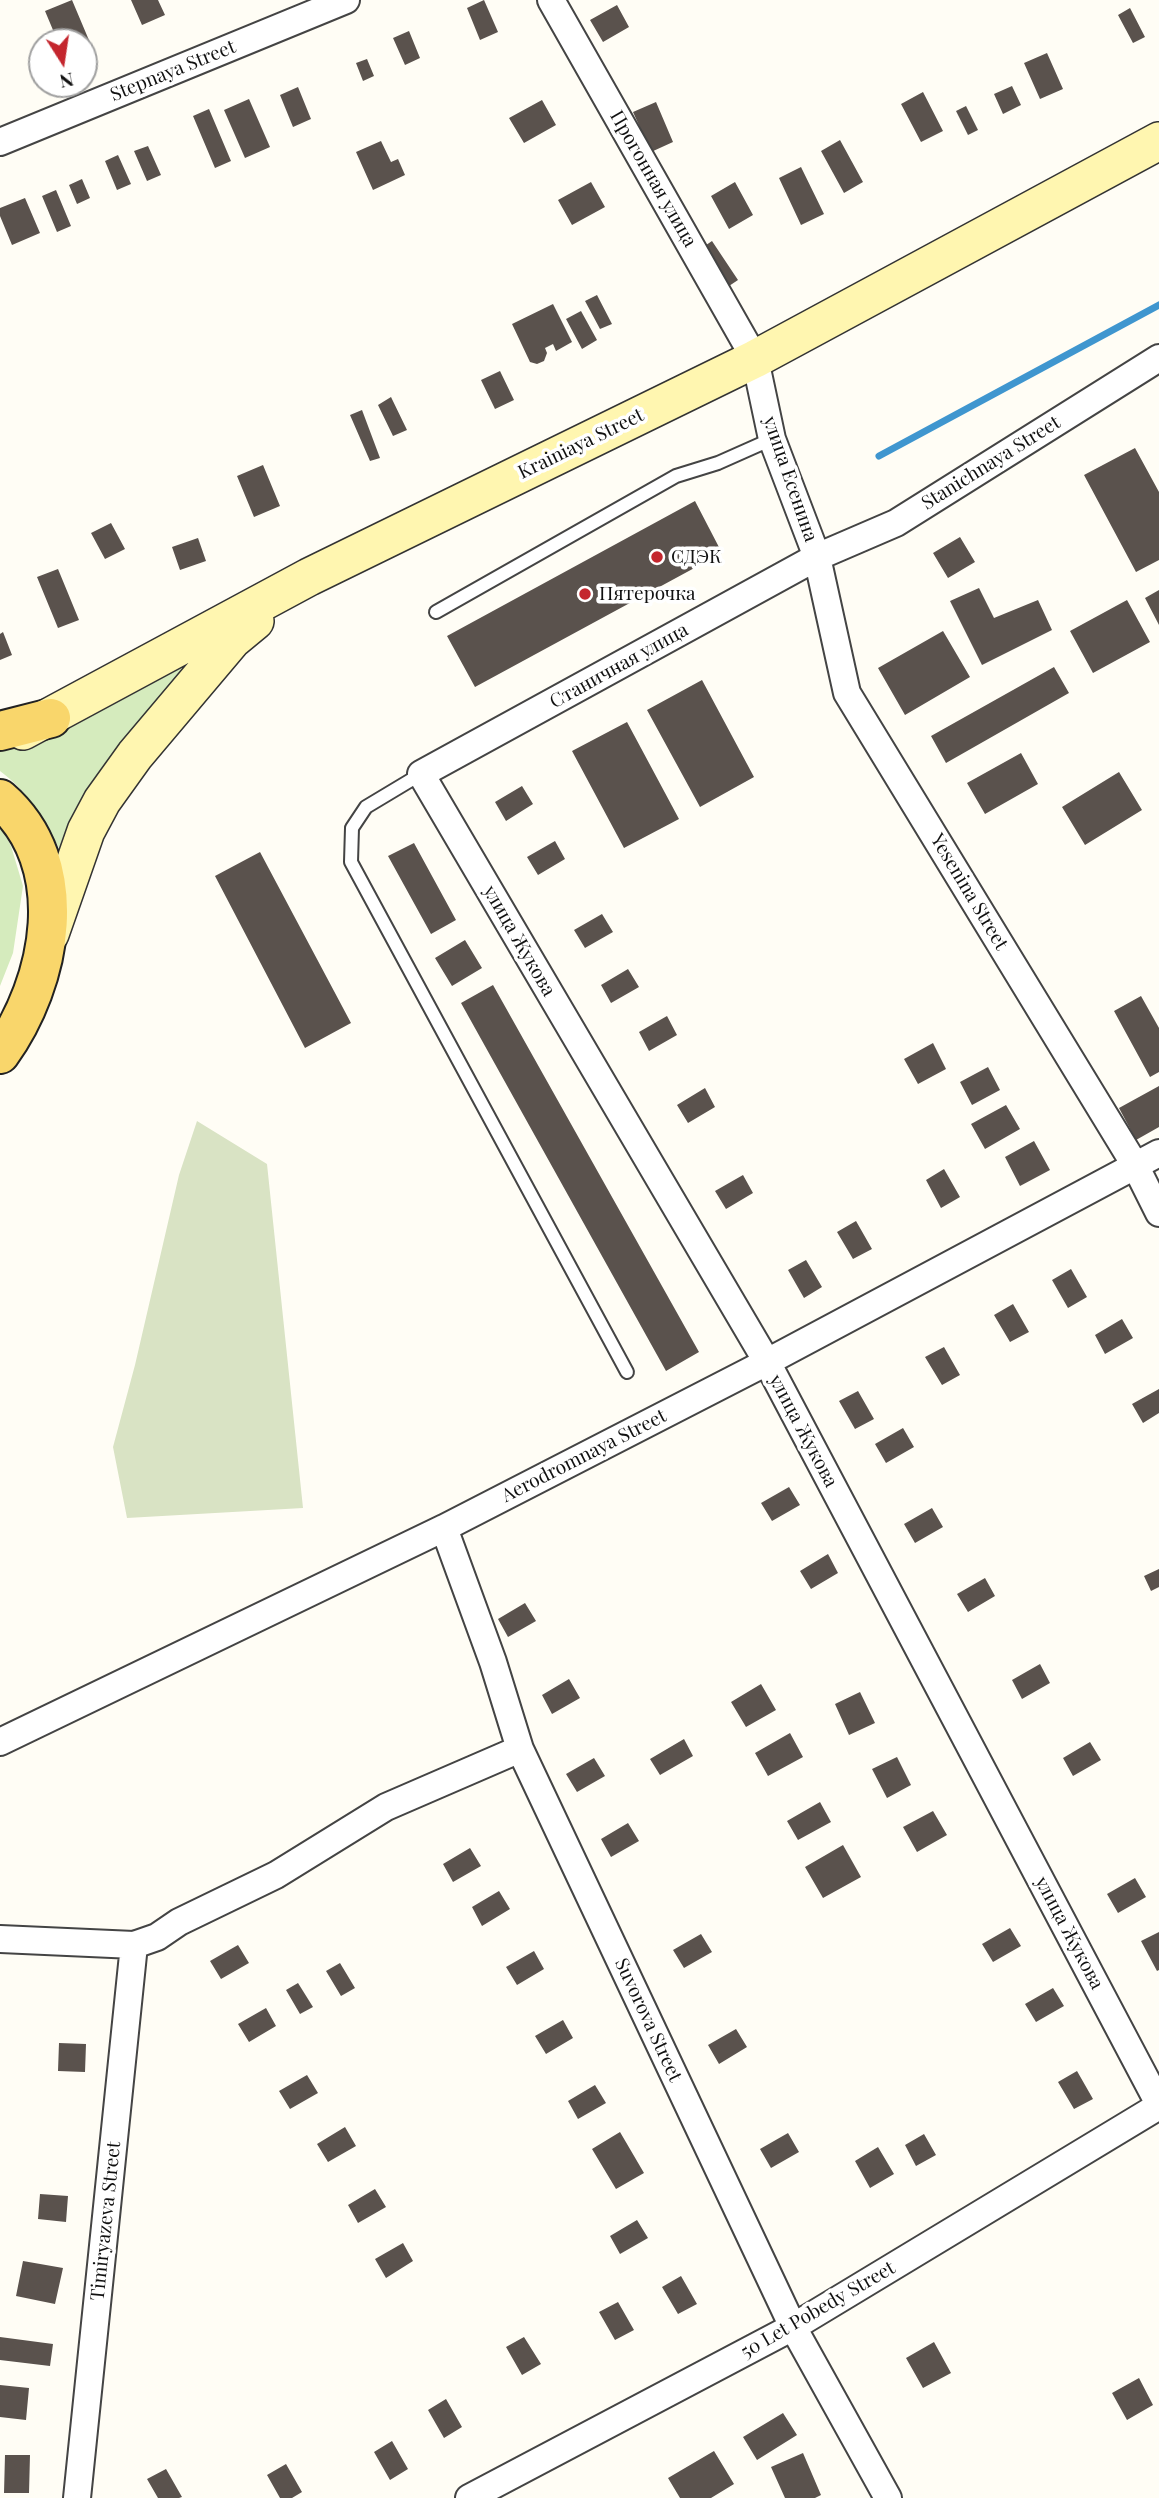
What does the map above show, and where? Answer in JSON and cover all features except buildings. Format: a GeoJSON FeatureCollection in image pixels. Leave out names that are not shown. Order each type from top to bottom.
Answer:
{"type":"FeatureCollection","features":[{"type":"Feature","properties":{"kind":"main road","name":"Krainiaya Street"},"geometry":{"type":"LineString","coordinates":[[0,743],[51,718],[309,577],[755,359],[1159,141]]}},
{"type":"Feature","properties":{"kind":"main road"},"geometry":{"type":"LineString","coordinates":[[0,1054],[28,1006],[86,831],[102,801],[232,640],[309,577]]}},
{"type":"Feature","properties":{"kind":"main road"},"geometry":{"type":"LineString","coordinates":[[0,731],[51,718]]}},
{"type":"Feature","properties":{"kind":"main road"},"geometry":{"type":"LineString","coordinates":[[0,799],[20,820],[35,847],[45,877],[48,942]]}},
{"type":"Feature","properties":{"kind":"street","name":"Stepnaya Street"},"geometry":{"type":"LineString","coordinates":[[0,142],[346,0]]}},
{"type":"Feature","properties":{"kind":"street","name":"Прогонная улица"},"geometry":{"type":"LineString","coordinates":[[551,0],[755,359]]}},
{"type":"Feature","properties":{"kind":"street","name":"улица Есенина"},"geometry":{"type":"LineString","coordinates":[[755,359],[772,439],[817,557]]}},
{"type":"Feature","properties":{"kind":"street","name":"Stanichnaya Street"},"geometry":{"type":"LineString","coordinates":[[817,557],[896,523],[1156,369]]}},
{"type":"Feature","properties":{"kind":"street","name":"Станичная улица"},"geometry":{"type":"LineString","coordinates":[[421,774],[817,557]]}},
{"type":"Feature","properties":{"kind":"street","name":"Yesenina Street"},"geometry":{"type":"LineString","coordinates":[[817,557],[847,693],[1135,1166],[1159,1213]]}},
{"type":"Feature","properties":{"kind":"street","name":"улица Жукова"},"geometry":{"type":"LineString","coordinates":[[421,774],[766,1362],[1159,2105]]}},
{"type":"Feature","properties":{"kind":"street","name":"Aerodromnaya Street"},"geometry":{"type":"LineString","coordinates":[[0,1742],[444,1528],[766,1362],[1159,1153]]}},
{"type":"Feature","properties":{"kind":"street","name":"Suvorova Street"},"geometry":{"type":"LineString","coordinates":[[444,1528],[493,1662],[520,1749],[793,2327],[888,2498]]}},
{"type":"Feature","properties":{"kind":"street"},"geometry":{"type":"LineString","coordinates":[[0,1939],[135,1945],[157,1937],[178,1922],[276,1875],[386,1807],[520,1749]]}},
{"type":"Feature","properties":{"kind":"street","name":"Timiryazeva Street"},"geometry":{"type":"LineString","coordinates":[[77,2498],[135,1945]]}},
{"type":"Feature","properties":{"kind":"street","name":"50 Let Pobedy Street"},"geometry":{"type":"LineString","coordinates":[[469,2498],[793,2327],[1159,2105]]}},
{"type":"Feature","properties":{"kind":"lane"},"geometry":{"type":"LineString","coordinates":[[436,612],[676,476],[718,463],[772,439]]}},
{"type":"Feature","properties":{"kind":"lane"},"geometry":{"type":"LineString","coordinates":[[421,774],[366,807],[352,828],[351,862],[627,1372]]}},
{"type":"Feature","properties":{"kind":"green space"},"geometry":{"type":"Polygon","coordinates":[[[233,627],[107,766],[59,848],[34,806],[0,771],[0,752],[233,627]]]}},
{"type":"Feature","properties":{"kind":"green space"},"geometry":{"type":"Polygon","coordinates":[[[0,824],[11,846],[23,886],[13,953],[0,986],[0,824]]]}},
{"type":"Feature","properties":{"kind":"green space"},"geometry":{"type":"Polygon","coordinates":[[[197,1121],[267,1164],[303,1508],[127,1518],[113,1447],[179,1175],[197,1121]]]}},
{"type":"Feature","properties":{"kind":"waterway"},"geometry":{"type":"LineString","coordinates":[[879,456],[1159,305]]}},
{"type":"Feature","properties":{"kind":"place","name":"СДЭК"},"geometry":{"type":"Point","coordinates":[657,557]}},
{"type":"Feature","properties":{"kind":"place","name":"Пятерочка"},"geometry":{"type":"Point","coordinates":[585,594]}}]}
